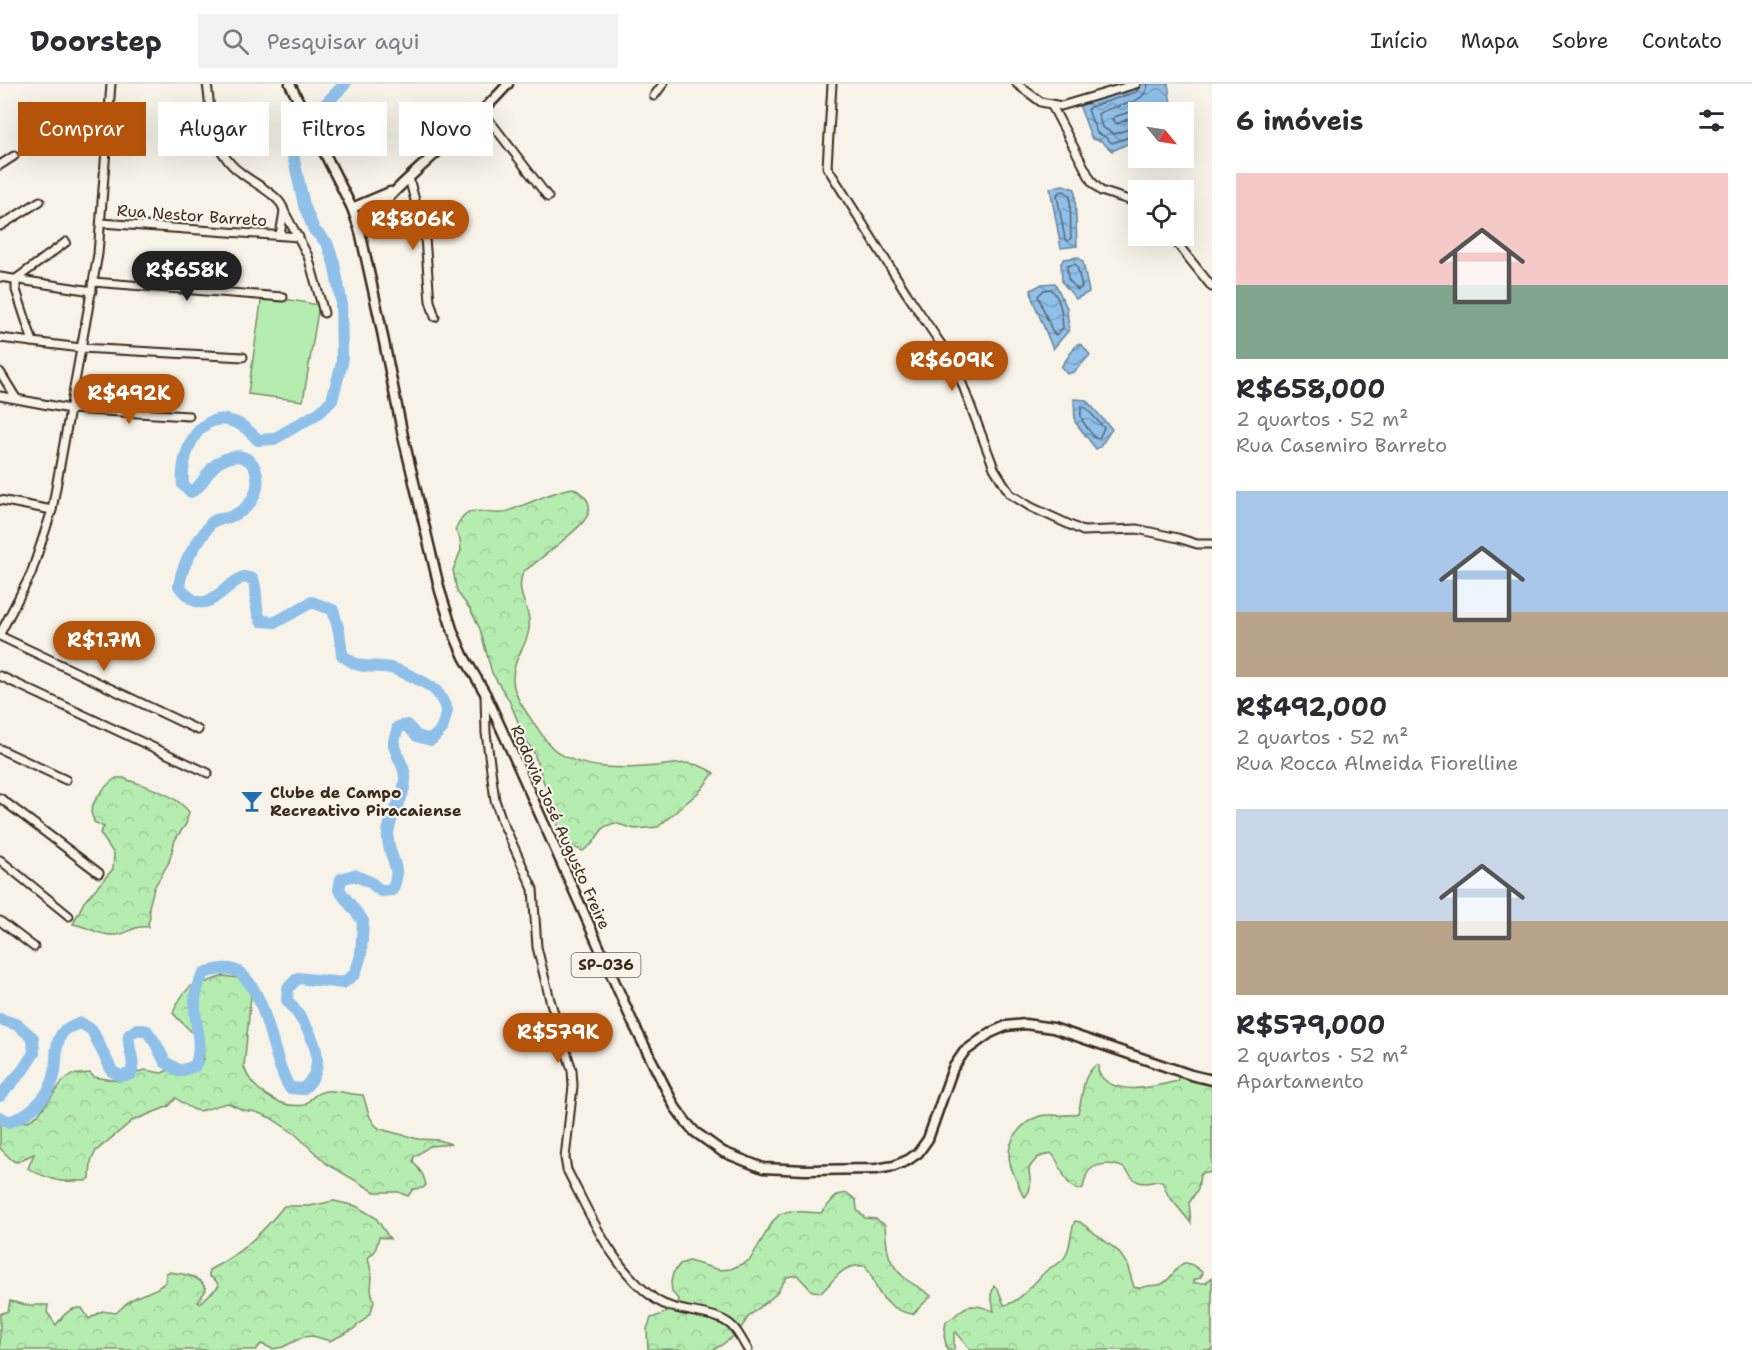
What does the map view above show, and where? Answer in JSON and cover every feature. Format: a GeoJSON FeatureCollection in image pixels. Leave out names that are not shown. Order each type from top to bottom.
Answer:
{"type":"FeatureCollection","features":[{"type":"Feature","properties":{"kind":"main road","name":"Rodovia José Augusto Freire"},"geometry":{"type":"LineString","coordinates":[[290,84],[352,208],[360,231],[380,317],[403,436],[440,591],[464,657],[485,693],[604,962],[675,1107],[695,1132],[723,1152],[763,1168],[876,1169],[894,1166],[908,1161],[918,1153],[928,1139],[953,1068],[964,1052],[990,1033],[1006,1026],[1025,1024],[1053,1029],[1212,1080]]}},
{"type":"Feature","properties":{"kind":"main road"},"geometry":{"type":"LineString","coordinates":[[492,102],[508,84]]}},
{"type":"Feature","properties":{"kind":"main road"},"geometry":{"type":"LineString","coordinates":[[360,231],[394,190],[434,156]]}},
{"type":"Feature","properties":{"kind":"main road"},"geometry":{"type":"LineString","coordinates":[[352,208],[394,190]]}},
{"type":"Feature","properties":{"kind":"street"},"geometry":{"type":"LineString","coordinates":[[111,84],[101,223],[92,291],[52,510],[31,574],[0,635],[198,730]]}},
{"type":"Feature","properties":{"kind":"street"},"geometry":{"type":"LineString","coordinates":[[207,84],[216,141],[224,155],[239,172],[283,206],[308,256],[324,313]]}},
{"type":"Feature","properties":{"kind":"street"},"geometry":{"type":"LineString","coordinates":[[654,96],[663,84]]}},
{"type":"Feature","properties":{"kind":"street"},"geometry":{"type":"LineString","coordinates":[[832,84],[827,167],[949,356],[960,378],[989,459],[1010,494],[1031,507],[1083,531],[1137,529],[1197,544],[1212,544]]}},
{"type":"Feature","properties":{"kind":"street"},"geometry":{"type":"LineString","coordinates":[[1017,84],[1041,102],[1061,106],[1136,84]]}},
{"type":"Feature","properties":{"kind":"street"},"geometry":{"type":"LineString","coordinates":[[1051,104],[1092,182],[1101,191],[1128,200]]}},
{"type":"Feature","properties":{"kind":"street"},"geometry":{"type":"LineString","coordinates":[[493,125],[548,197]]}},
{"type":"Feature","properties":{"kind":"street"},"geometry":{"type":"LineString","coordinates":[[0,165],[14,156]]}},
{"type":"Feature","properties":{"kind":"street"},"geometry":{"type":"LineString","coordinates":[[409,178],[425,238],[430,301],[435,317]]}},
{"type":"Feature","properties":{"kind":"street"},"geometry":{"type":"LineString","coordinates":[[0,226],[40,201]]}},
{"type":"Feature","properties":{"kind":"street","name":"Rua Nestor Barreto"},"geometry":{"type":"LineString","coordinates":[[280,235],[284,211]]}},
{"type":"Feature","properties":{"kind":"street","name":"Rua Nestor Barreto"},"geometry":{"type":"LineString","coordinates":[[101,223],[299,237]]}},
{"type":"Feature","properties":{"kind":"street"},"geometry":{"type":"LineString","coordinates":[[16,279],[66,242]]}},
{"type":"Feature","properties":{"kind":"street"},"geometry":{"type":"LineString","coordinates":[[1179,246],[1212,287]]}},
{"type":"Feature","properties":{"kind":"street"},"geometry":{"type":"LineString","coordinates":[[0,277],[92,291]]}},
{"type":"Feature","properties":{"kind":"street"},"geometry":{"type":"LineString","coordinates":[[16,279],[16,290],[30,326],[33,342]]}},
{"type":"Feature","properties":{"kind":"street"},"geometry":{"type":"LineString","coordinates":[[93,282],[283,297]]}},
{"type":"Feature","properties":{"kind":"street"},"geometry":{"type":"LineString","coordinates":[[0,338],[81,348],[243,357]]}},
{"type":"Feature","properties":{"kind":"street"},"geometry":{"type":"LineString","coordinates":[[0,372],[16,398]]}},
{"type":"Feature","properties":{"kind":"street"},"geometry":{"type":"LineString","coordinates":[[0,396],[70,410],[189,416]]}},
{"type":"Feature","properties":{"kind":"street"},"geometry":{"type":"LineString","coordinates":[[0,500],[52,510]]}},
{"type":"Feature","properties":{"kind":"street"},"geometry":{"type":"LineString","coordinates":[[0,676],[208,773]]}},
{"type":"Feature","properties":{"kind":"street"},"geometry":{"type":"LineString","coordinates":[[485,693],[486,733],[495,800],[502,821],[533,889],[537,947],[550,1000],[572,1070],[573,1086],[565,1158],[567,1170],[602,1238],[622,1267],[646,1292],[657,1301],[674,1308],[711,1316],[732,1325],[748,1350]]}},
{"type":"Feature","properties":{"kind":"street"},"geometry":{"type":"LineString","coordinates":[[0,749],[66,780]]}},
{"type":"Feature","properties":{"kind":"street"},"geometry":{"type":"LineString","coordinates":[[0,798],[99,873]]}},
{"type":"Feature","properties":{"kind":"street"},"geometry":{"type":"LineString","coordinates":[[0,860],[69,916]]}},
{"type":"Feature","properties":{"kind":"street"},"geometry":{"type":"LineString","coordinates":[[0,921],[34,947]]}},
{"type":"Feature","properties":{"kind":"green space"},"geometry":{"type":"Polygon","coordinates":[[[262,295],[319,305],[303,401],[248,394],[262,295]]]}},
{"type":"Feature","properties":{"kind":"green space"},"geometry":{"type":"Polygon","coordinates":[[[573,488],[583,495],[588,503],[587,517],[560,543],[523,572],[521,588],[528,614],[529,629],[514,670],[513,683],[519,701],[552,747],[578,762],[618,768],[687,763],[714,773],[700,791],[658,827],[635,829],[614,823],[604,827],[592,844],[583,851],[573,847],[560,831],[533,750],[526,741],[509,700],[492,673],[480,629],[470,609],[457,592],[453,570],[461,550],[460,539],[455,530],[467,513],[477,511],[502,513],[573,488]]]}},
{"type":"Feature","properties":{"kind":"green space"},"geometry":{"type":"Polygon","coordinates":[[[116,778],[150,787],[183,805],[189,812],[186,824],[175,840],[169,862],[154,888],[149,907],[149,927],[138,927],[119,935],[109,935],[73,924],[84,902],[113,869],[114,854],[100,833],[104,827],[94,822],[91,812],[100,793],[116,778]]]}},
{"type":"Feature","properties":{"kind":"green space"},"geometry":{"type":"Polygon","coordinates":[[[223,976],[247,979],[251,995],[244,1067],[253,1084],[268,1097],[296,1106],[305,1105],[318,1093],[325,1091],[363,1095],[371,1118],[380,1129],[418,1139],[439,1140],[451,1144],[430,1146],[414,1157],[413,1161],[423,1175],[426,1185],[423,1188],[413,1189],[408,1196],[398,1192],[375,1192],[327,1164],[295,1134],[271,1118],[228,1103],[197,1111],[176,1098],[169,1106],[132,1121],[96,1151],[91,1161],[90,1178],[86,1181],[61,1181],[43,1176],[28,1168],[34,1154],[17,1162],[0,1148],[0,1117],[27,1122],[38,1115],[63,1081],[71,1075],[90,1073],[94,1077],[119,1081],[144,1070],[162,1073],[171,1069],[180,1071],[198,1069],[204,1059],[201,1045],[193,1033],[173,1013],[182,996],[196,982],[204,983],[223,976]]]}},
{"type":"Feature","properties":{"kind":"green space"},"geometry":{"type":"Polygon","coordinates":[[[1096,1065],[1099,1066],[1098,1071],[1104,1079],[1122,1088],[1146,1088],[1177,1081],[1180,1073],[1183,1072],[1212,1073],[1212,1171],[1200,1175],[1198,1189],[1189,1203],[1191,1223],[1168,1195],[1162,1181],[1139,1182],[1121,1167],[1104,1164],[1090,1170],[1083,1188],[1078,1190],[1072,1187],[1065,1178],[1051,1153],[1037,1158],[1029,1168],[1029,1190],[1025,1197],[1022,1194],[1011,1167],[1009,1155],[1012,1140],[1021,1128],[1040,1116],[1078,1113],[1087,1075],[1096,1065]]]}},
{"type":"Feature","properties":{"kind":"green space"},"geometry":{"type":"Polygon","coordinates":[[[847,1193],[856,1200],[857,1210],[865,1218],[876,1219],[885,1225],[887,1249],[895,1267],[907,1280],[931,1296],[913,1314],[903,1312],[889,1303],[878,1291],[865,1266],[857,1266],[845,1269],[822,1292],[812,1291],[797,1275],[787,1277],[775,1295],[749,1316],[737,1334],[713,1350],[648,1349],[647,1329],[651,1318],[674,1310],[679,1300],[672,1292],[671,1282],[673,1273],[680,1264],[689,1261],[720,1270],[731,1269],[750,1260],[773,1221],[780,1214],[790,1211],[821,1213],[837,1195],[847,1193]]]}},
{"type":"Feature","properties":{"kind":"green space"},"geometry":{"type":"Polygon","coordinates":[[[334,1201],[356,1206],[376,1218],[390,1239],[379,1237],[375,1251],[368,1258],[374,1302],[371,1312],[352,1330],[330,1341],[313,1336],[303,1337],[283,1347],[273,1349],[261,1344],[256,1350],[0,1350],[0,1314],[8,1311],[10,1301],[26,1305],[48,1305],[47,1312],[56,1325],[67,1313],[77,1308],[82,1308],[89,1319],[102,1311],[116,1313],[131,1300],[162,1285],[166,1281],[166,1273],[169,1272],[191,1276],[204,1285],[206,1290],[198,1302],[200,1303],[219,1286],[209,1276],[209,1270],[250,1242],[284,1206],[310,1206],[334,1201]]]}},
{"type":"Feature","properties":{"kind":"green space"},"geometry":{"type":"Polygon","coordinates":[[[1075,1221],[1080,1222],[1118,1251],[1127,1264],[1136,1288],[1162,1284],[1183,1263],[1195,1266],[1203,1273],[1200,1278],[1194,1280],[1194,1283],[1206,1283],[1212,1277],[1212,1350],[970,1350],[956,1332],[954,1350],[947,1350],[944,1335],[946,1321],[969,1306],[994,1311],[991,1295],[994,1286],[998,1289],[1004,1305],[1016,1301],[1047,1270],[1063,1259],[1069,1247],[1075,1221]]]}},
{"type":"Feature","properties":{"kind":"water"},"geometry":{"type":"Polygon","coordinates":[[[1142,84],[1168,84],[1171,102],[1128,102],[1128,144],[1112,151],[1101,141],[1092,139],[1079,105],[1142,84]]]}},
{"type":"Feature","properties":{"kind":"water"},"geometry":{"type":"Polygon","coordinates":[[[1063,185],[1075,189],[1077,246],[1061,248],[1050,188],[1063,185]]]}},
{"type":"Feature","properties":{"kind":"water"},"geometry":{"type":"Polygon","coordinates":[[[1078,257],[1083,262],[1089,292],[1076,299],[1062,282],[1061,263],[1064,259],[1078,257]]]}},
{"type":"Feature","properties":{"kind":"water"},"geometry":{"type":"Polygon","coordinates":[[[1055,283],[1067,308],[1069,330],[1053,349],[1032,298],[1031,290],[1042,284],[1055,283]]]}},
{"type":"Feature","properties":{"kind":"water"},"geometry":{"type":"Polygon","coordinates":[[[1077,344],[1082,345],[1090,355],[1074,372],[1067,374],[1061,367],[1077,344]]]}},
{"type":"Feature","properties":{"kind":"water"},"geometry":{"type":"Polygon","coordinates":[[[1074,399],[1086,400],[1112,429],[1100,447],[1096,449],[1075,422],[1074,399]]]}},
{"type":"Feature","properties":{"kind":"waterway"},"geometry":{"type":"LineString","coordinates":[[0,1117],[9,1122],[37,1105],[47,1092],[54,1077],[58,1041],[64,1031],[81,1023],[92,1030],[112,1071],[120,1076],[131,1074],[133,1063],[129,1035],[137,1029],[147,1031],[165,1062],[180,1071],[195,1066],[199,1047],[195,1006],[198,984],[204,973],[222,969],[232,969],[250,983],[263,1011],[283,1075],[290,1088],[303,1089],[312,1079],[317,1056],[309,1032],[287,1000],[288,988],[298,978],[343,983],[355,974],[361,955],[363,921],[339,890],[341,879],[354,875],[370,882],[381,891],[392,890],[395,883],[396,870],[389,847],[388,832],[402,793],[405,777],[394,743],[398,727],[407,725],[417,736],[431,740],[442,729],[447,710],[439,694],[425,683],[404,673],[385,667],[358,665],[342,655],[333,610],[312,602],[276,622],[261,621],[257,610],[253,579],[243,577],[211,600],[204,602],[196,601],[188,596],[179,586],[188,558],[210,525],[215,520],[229,517],[243,510],[257,488],[255,469],[244,457],[234,457],[218,463],[200,485],[191,492],[183,485],[184,462],[193,439],[200,430],[208,423],[219,420],[231,421],[243,426],[258,440],[274,439],[320,412],[332,400],[342,363],[341,300],[334,263],[327,243],[314,230],[304,205],[291,146],[297,133],[345,84]]}},
{"type":"Feature","properties":{"kind":"waterway"},"geometry":{"type":"LineString","coordinates":[[0,1019],[18,1025],[33,1038],[34,1053],[23,1070],[0,1096]]}},
{"type":"Feature","properties":{"kind":"place","name":"Clube de Campo Recreativo Piracaiense"},"geometry":{"type":"Point","coordinates":[252,801]}}]}
